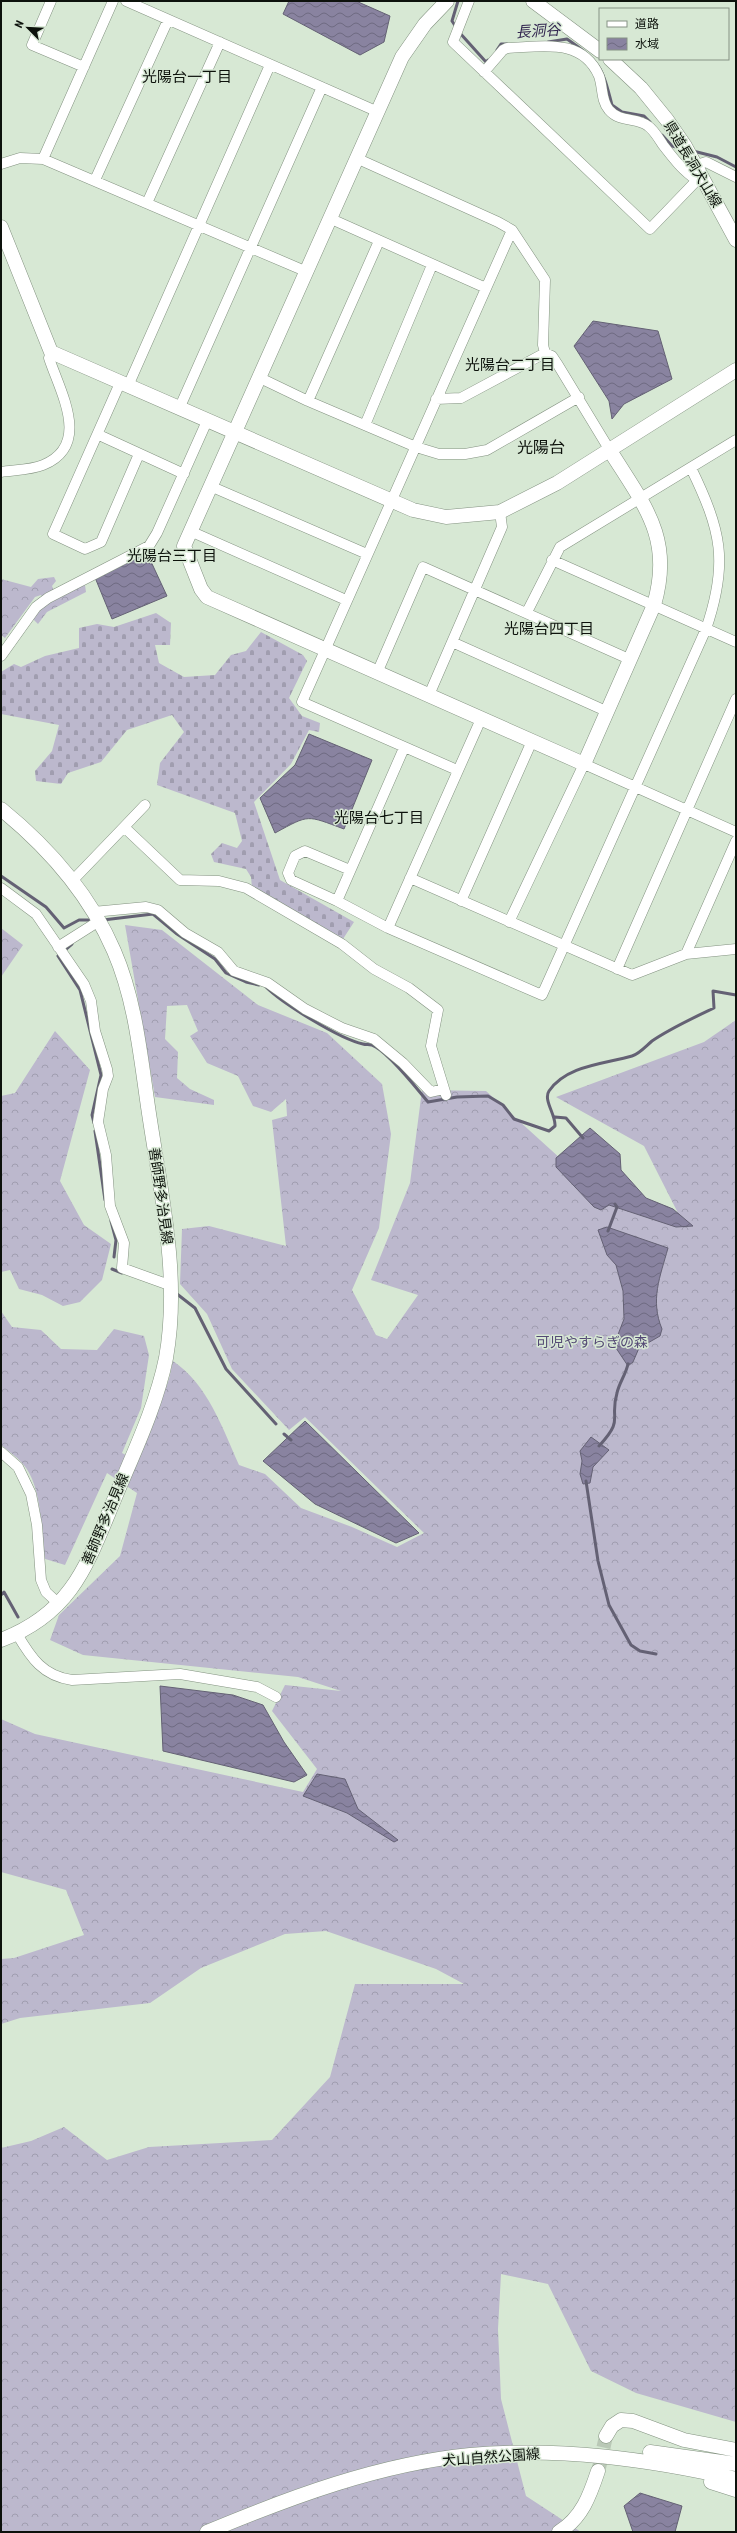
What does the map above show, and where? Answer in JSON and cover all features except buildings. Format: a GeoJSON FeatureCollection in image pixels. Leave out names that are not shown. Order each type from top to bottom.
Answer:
{"type":"FeatureCollection","features":[{"type":"Feature","properties":{"kind":"street"},"geometry":{"type":"LineString","coordinates":[[51,1],[32,45],[84,67]]}},
{"type":"Feature","properties":{"kind":"street"},"geometry":{"type":"LineString","coordinates":[[43,158],[113,1]]}},
{"type":"Feature","properties":{"kind":"street"},"geometry":{"type":"LineString","coordinates":[[126,1],[376,111]]}},
{"type":"Feature","properties":{"kind":"street"},"geometry":{"type":"LineString","coordinates":[[469,1],[453,42],[650,229],[693,165]]}},
{"type":"Feature","properties":{"kind":"street"},"geometry":{"type":"LineString","coordinates":[[533,1],[599,50]]}},
{"type":"Feature","properties":{"kind":"street"},"geometry":{"type":"LineString","coordinates":[[444,4],[425,24],[402,57],[376,111],[184,546],[201,589],[207,598],[324,651],[635,786],[736,832]]}},
{"type":"Feature","properties":{"kind":"street"},"geometry":{"type":"LineString","coordinates":[[95,180],[168,20]]}},
{"type":"Feature","properties":{"kind":"street"},"geometry":{"type":"LineString","coordinates":[[147,203],[220,42]]}},
{"type":"Feature","properties":{"kind":"street"},"geometry":{"type":"LineString","coordinates":[[484,72],[503,50],[507,48],[565,46],[574,50],[594,68],[599,77],[604,100],[611,112],[625,120],[649,126],[673,158],[693,165],[706,162],[736,177]]}},
{"type":"Feature","properties":{"kind":"street","name":"県道長洞犬山線"},"geometry":{"type":"LineString","coordinates":[[611,60],[641,88],[693,165],[736,240]]}},
{"type":"Feature","properties":{"kind":"street"},"geometry":{"type":"LineString","coordinates":[[139,454],[101,542],[85,549],[53,534],[200,226],[270,65]]}},
{"type":"Feature","properties":{"kind":"street"},"geometry":{"type":"LineString","coordinates":[[179,409],[322,87]]}},
{"type":"Feature","properties":{"kind":"street"},"geometry":{"type":"LineString","coordinates":[[1,164],[20,158],[43,158],[200,226],[252,246],[305,271]]}},
{"type":"Feature","properties":{"kind":"street"},"geometry":{"type":"LineString","coordinates":[[356,158],[498,222],[512,230],[545,280],[543,346],[545,353]]}},
{"type":"Feature","properties":{"kind":"street"},"geometry":{"type":"LineString","coordinates":[[329,218],[486,288]]}},
{"type":"Feature","properties":{"kind":"street"},"geometry":{"type":"LineString","coordinates":[[1,227],[51,352],[49,358],[69,417],[71,430],[68,444],[54,459],[42,466],[1,472]]}},
{"type":"Feature","properties":{"kind":"street"},"geometry":{"type":"LineString","coordinates":[[457,770],[302,702],[346,600],[416,447],[512,230]]}},
{"type":"Feature","properties":{"kind":"street"},"geometry":{"type":"LineString","coordinates":[[308,401],[379,241]]}},
{"type":"Feature","properties":{"kind":"street"},"geometry":{"type":"LineString","coordinates":[[365,425],[432,265]]}},
{"type":"Feature","properties":{"kind":"street"},"geometry":{"type":"LineString","coordinates":[[51,352],[390,502],[413,510],[446,517],[500,512],[557,483],[736,370]]}},
{"type":"Feature","properties":{"kind":"street"},"geometry":{"type":"LineString","coordinates":[[508,922],[584,764],[628,659],[654,605],[660,585],[661,555],[657,533],[640,498],[609,449],[579,397],[552,356],[545,353]]}},
{"type":"Feature","properties":{"kind":"street"},"geometry":{"type":"LineString","coordinates":[[436,399],[461,398],[545,353]]}},
{"type":"Feature","properties":{"kind":"street"},"geometry":{"type":"LineString","coordinates":[[258,376],[308,401],[416,447],[439,454],[465,454],[487,450],[579,397]]}},
{"type":"Feature","properties":{"kind":"street"},"geometry":{"type":"LineString","coordinates":[[1,656],[36,608],[48,598],[149,546],[184,474],[207,421]]}},
{"type":"Feature","properties":{"kind":"street"},"geometry":{"type":"LineString","coordinates":[[99,435],[184,474]]}},
{"type":"Feature","properties":{"kind":"street"},"geometry":{"type":"LineString","coordinates":[[527,612],[552,560],[560,547],[736,440]]}},
{"type":"Feature","properties":{"kind":"street"},"geometry":{"type":"LineString","coordinates":[[350,870],[305,851],[295,856],[288,873],[291,880],[337,901],[388,928],[542,995],[706,629],[714,607],[720,574],[718,533],[709,505],[692,468]]}},
{"type":"Feature","properties":{"kind":"street"},"geometry":{"type":"LineString","coordinates":[[210,486],[367,554]]}},
{"type":"Feature","properties":{"kind":"street"},"geometry":{"type":"LineString","coordinates":[[429,696],[502,527],[500,512]]}},
{"type":"Feature","properties":{"kind":"street"},"geometry":{"type":"LineString","coordinates":[[190,531],[346,600]]}},
{"type":"Feature","properties":{"kind":"street"},"geometry":{"type":"LineString","coordinates":[[552,560],[736,642]]}},
{"type":"Feature","properties":{"kind":"street"},"geometry":{"type":"LineString","coordinates":[[377,673],[423,567],[527,612],[628,659]]}},
{"type":"Feature","properties":{"kind":"street"},"geometry":{"type":"LineString","coordinates":[[452,642],[606,711]]}},
{"type":"Feature","properties":{"kind":"street"},"geometry":{"type":"LineString","coordinates":[[617,969],[736,699]]}},
{"type":"Feature","properties":{"kind":"street"},"geometry":{"type":"LineString","coordinates":[[388,928],[481,719]]}},
{"type":"Feature","properties":{"kind":"street"},"geometry":{"type":"LineString","coordinates":[[461,901],[532,741]]}},
{"type":"Feature","properties":{"kind":"street"},"geometry":{"type":"LineString","coordinates":[[337,901],[404,748]]}},
{"type":"Feature","properties":{"kind":"street"},"geometry":{"type":"LineString","coordinates":[[74,880],[144,805]]}},
{"type":"Feature","properties":{"kind":"street","name":"善師野多治見線"},"geometry":{"type":"LineString","coordinates":[[1,808],[46,848],[74,880],[122,971],[136,1024],[172,1286],[166,1359],[155,1399],[93,1551],[73,1587],[59,1604],[40,1621],[17,1634],[1,1640]]}},
{"type":"Feature","properties":{"kind":"street"},"geometry":{"type":"LineString","coordinates":[[58,947],[74,938],[95,919],[146,907],[158,910],[185,933],[218,952],[234,971],[268,983],[311,1012],[342,1028],[374,1039],[403,1063],[431,1092],[445,1092],[431,1046],[438,1010],[409,988],[374,969],[342,944],[246,888],[220,881],[180,880],[124,827]]}},
{"type":"Feature","properties":{"kind":"street"},"geometry":{"type":"LineString","coordinates":[[686,954],[736,841]]}},
{"type":"Feature","properties":{"kind":"street"},"geometry":{"type":"LineString","coordinates":[[410,878],[632,975],[686,954],[736,949]]}},
{"type":"Feature","properties":{"kind":"street"},"geometry":{"type":"LineString","coordinates":[[1,888],[36,914],[87,991],[95,1031],[108,1076],[103,1089],[98,1122],[106,1155],[110,1206],[124,1243],[122,1268],[172,1286]]}},
{"type":"Feature","properties":{"kind":"street"},"geometry":{"type":"LineString","coordinates":[[1,1452],[18,1467],[31,1494],[37,1525],[41,1580],[46,1592],[59,1604]]}},
{"type":"Feature","properties":{"kind":"street"},"geometry":{"type":"LineString","coordinates":[[17,1634],[29,1655],[39,1666],[60,1678],[72,1680],[180,1674],[257,1687],[276,1696]]}},
{"type":"Feature","properties":{"kind":"street"},"geometry":{"type":"LineString","coordinates":[[606,2436],[612,2426],[621,2420],[634,2421],[684,2440],[736,2450]]}},
{"type":"Feature","properties":{"kind":"street"},"geometry":{"type":"LineString","coordinates":[[736,2464],[633,2451],[626,2458],[635,2466],[681,2474],[724,2485],[736,2490]]}},
{"type":"Feature","properties":{"kind":"street","name":"犬山自然公園線"},"geometry":{"type":"LineString","coordinates":[[207,2532],[294,2497],[354,2478],[409,2465],[470,2455],[562,2452],[626,2458],[736,2479]]}},
{"type":"Feature","properties":{"kind":"street"},"geometry":{"type":"LineString","coordinates":[[559,2532],[571,2525],[583,2509],[598,2471]]}},
{"type":"Feature","properties":{"kind":"green space"},"geometry":{"type":"Polygon","coordinates":[[[54,577],[56,581],[52,586],[56,595],[85,585],[86,592],[47,612],[38,624],[32,618],[46,602],[41,595],[35,597],[5,638],[1,635],[1,579],[31,587],[38,579],[54,577]]]}},
{"type":"Feature","properties":{"kind":"green space"},"geometry":{"type":"Polygon","coordinates":[[[156,613],[171,623],[170,645],[155,645],[159,663],[184,677],[215,675],[231,655],[246,651],[261,632],[303,655],[307,661],[289,698],[302,716],[320,723],[319,732],[309,730],[291,764],[254,802],[280,880],[354,922],[343,939],[252,888],[251,877],[246,869],[214,862],[211,854],[222,843],[237,848],[242,841],[235,813],[157,785],[160,763],[184,732],[172,715],[127,730],[101,762],[68,773],[61,784],[36,781],[35,771],[52,751],[59,725],[1,714],[1,672],[14,664],[21,667],[45,656],[79,648],[79,628],[97,624],[114,627],[156,613]]]}},
{"type":"Feature","properties":{"kind":"green space","name":"可児やすらぎの森"},"geometry":{"type":"Polygon","coordinates":[[[125,925],[162,930],[258,1005],[327,1033],[382,1084],[391,1134],[379,1228],[352,1290],[376,1335],[387,1339],[418,1295],[371,1280],[410,1183],[422,1090],[486,1091],[604,1198],[667,1206],[678,1213],[644,1146],[556,1097],[704,1042],[736,1020],[736,2422],[636,2393],[591,2371],[548,2284],[501,2274],[498,2329],[501,2399],[526,2496],[581,2532],[1,2532],[1,2148],[31,2141],[64,2127],[107,2160],[149,2147],[272,2140],[330,2077],[355,1984],[464,1984],[436,1969],[326,1931],[285,1934],[201,1968],[150,2003],[20,2018],[1,2024],[1,1959],[14,1958],[84,1935],[66,1890],[1,1872],[1,1719],[35,1734],[303,1792],[317,1769],[272,1711],[285,1685],[341,1691],[298,1677],[83,1655],[50,1640],[59,1615],[120,1556],[137,1493],[107,1473],[65,1565],[42,1558],[40,1508],[34,1483],[29,1472],[22,1463],[1,1445],[1,1311],[12,1327],[41,1330],[61,1349],[97,1350],[114,1329],[144,1336],[149,1355],[141,1408],[122,1453],[138,1461],[169,1379],[173,1361],[196,1382],[205,1394],[220,1422],[239,1465],[265,1474],[301,1508],[352,1527],[397,1547],[424,1533],[305,1417],[289,1430],[232,1369],[207,1314],[180,1284],[182,1229],[209,1226],[286,1246],[272,1120],[287,1116],[286,1099],[271,1112],[253,1106],[238,1076],[207,1063],[190,1036],[198,1031],[187,1005],[167,1006],[165,1039],[178,1052],[177,1078],[190,1089],[214,1100],[214,1105],[155,1097],[125,925]]]}},
{"type":"Feature","properties":{"kind":"green space"},"geometry":{"type":"Polygon","coordinates":[[[1,928],[23,945],[1,977],[1,928]]]}},
{"type":"Feature","properties":{"kind":"green space"},"geometry":{"type":"Polygon","coordinates":[[[55,1031],[90,1070],[60,1181],[84,1225],[111,1244],[102,1280],[80,1302],[63,1306],[42,1295],[19,1289],[10,1270],[1,1272],[1,1096],[15,1093],[55,1031]]]}},
{"type":"Feature","properties":{"kind":"water"},"geometry":{"type":"Polygon","coordinates":[[[289,1],[356,1],[390,16],[384,42],[360,55],[283,14],[289,1]]]}},
{"type":"Feature","properties":{"kind":"water"},"geometry":{"type":"Polygon","coordinates":[[[593,321],[658,331],[672,379],[624,404],[612,419],[609,401],[574,346],[593,321]]]}},
{"type":"Feature","properties":{"kind":"water"},"geometry":{"type":"Polygon","coordinates":[[[147,553],[167,596],[112,619],[94,575],[147,553]]]}},
{"type":"Feature","properties":{"kind":"water"},"geometry":{"type":"Polygon","coordinates":[[[309,734],[372,760],[344,829],[315,819],[308,819],[295,822],[275,833],[260,798],[295,765],[309,734]]]}},
{"type":"Feature","properties":{"kind":"water"},"geometry":{"type":"Polygon","coordinates":[[[590,1128],[620,1154],[621,1170],[646,1198],[673,1209],[693,1226],[676,1227],[609,1205],[601,1210],[594,1207],[556,1167],[556,1158],[590,1128]]]}},
{"type":"Feature","properties":{"kind":"water"},"geometry":{"type":"Polygon","coordinates":[[[607,1227],[668,1248],[659,1279],[657,1298],[658,1318],[662,1329],[660,1336],[639,1348],[633,1362],[628,1366],[614,1345],[624,1319],[623,1291],[616,1265],[607,1255],[598,1230],[607,1227]]]}},
{"type":"Feature","properties":{"kind":"water"},"geometry":{"type":"Polygon","coordinates":[[[305,1421],[419,1533],[396,1543],[315,1504],[263,1461],[305,1421]]]}},
{"type":"Feature","properties":{"kind":"water"},"geometry":{"type":"Polygon","coordinates":[[[591,1437],[609,1450],[593,1467],[590,1483],[583,1484],[580,1474],[582,1461],[580,1451],[591,1437]]]}},
{"type":"Feature","properties":{"kind":"water"},"geometry":{"type":"Polygon","coordinates":[[[160,1686],[233,1695],[263,1705],[284,1742],[307,1775],[294,1782],[163,1751],[160,1686]]]}},
{"type":"Feature","properties":{"kind":"water"},"geometry":{"type":"Polygon","coordinates":[[[317,1774],[345,1779],[358,1809],[398,1840],[394,1842],[347,1813],[303,1796],[317,1774]]]}},
{"type":"Feature","properties":{"kind":"water"},"geometry":{"type":"Polygon","coordinates":[[[640,2493],[682,2506],[675,2532],[633,2532],[624,2506],[640,2493]]]}},
{"type":"Feature","properties":{"kind":"waterway","name":"長洞谷"},"geometry":{"type":"LineString","coordinates":[[456,27],[452,21],[458,1]]}},
{"type":"Feature","properties":{"kind":"waterway","name":"長洞谷"},"geometry":{"type":"LineString","coordinates":[[459,32],[486,62],[488,60]]}},
{"type":"Feature","properties":{"kind":"waterway","name":"長洞谷"},"geometry":{"type":"LineString","coordinates":[[548,42],[567,39],[587,54],[602,73],[612,105],[622,112],[644,116],[650,122]]}},
{"type":"Feature","properties":{"kind":"waterway","name":"長洞谷"},"geometry":{"type":"LineString","coordinates":[[497,50],[501,44],[507,44]]}},
{"type":"Feature","properties":{"kind":"waterway","name":"長洞谷"},"geometry":{"type":"LineString","coordinates":[[662,135],[672,146],[680,148]]}},
{"type":"Feature","properties":{"kind":"waterway","name":"長洞谷"},"geometry":{"type":"LineString","coordinates":[[693,151],[717,157],[736,167]]}},
{"type":"Feature","properties":{"kind":"waterway"},"geometry":{"type":"LineString","coordinates":[[1,876],[46,907],[64,928],[79,920],[93,920]]}},
{"type":"Feature","properties":{"kind":"waterway"},"geometry":{"type":"LineString","coordinates":[[103,920],[153,914],[177,934],[215,959],[226,973],[246,982],[259,985]]}},
{"type":"Feature","properties":{"kind":"waterway"},"geometry":{"type":"LineString","coordinates":[[72,944],[58,956],[80,990],[101,1075],[92,1115],[94,1123]]}},
{"type":"Feature","properties":{"kind":"waterway"},"geometry":{"type":"LineString","coordinates":[[266,987],[312,1020],[353,1041],[372,1045],[378,1048],[402,1070],[428,1102],[457,1097],[488,1096],[503,1105],[514,1119],[549,1131],[555,1126],[555,1122],[548,1095],[549,1091],[557,1082],[566,1076],[587,1067],[637,1054],[652,1041],[682,1023],[714,1008],[713,991],[736,995]]}},
{"type":"Feature","properties":{"kind":"waterway"},"geometry":{"type":"LineString","coordinates":[[555,1117],[566,1118],[583,1138]]}},
{"type":"Feature","properties":{"kind":"waterway"},"geometry":{"type":"LineString","coordinates":[[95,1131],[105,1200]]}},
{"type":"Feature","properties":{"kind":"waterway"},"geometry":{"type":"LineString","coordinates":[[608,1231],[617,1207],[615,1204]]}},
{"type":"Feature","properties":{"kind":"waterway"},"geometry":{"type":"LineString","coordinates":[[111,1221],[116,1240],[114,1257]]}},
{"type":"Feature","properties":{"kind":"waterway"},"geometry":{"type":"LineString","coordinates":[[112,1269],[122,1273]]}},
{"type":"Feature","properties":{"kind":"waterway"},"geometry":{"type":"LineString","coordinates":[[177,1294],[195,1308],[226,1369],[276,1424]]}},
{"type":"Feature","properties":{"kind":"waterway"},"geometry":{"type":"LineString","coordinates":[[599,1446],[612,1430],[615,1419],[614,1409],[617,1393],[628,1364]]}},
{"type":"Feature","properties":{"kind":"waterway"},"geometry":{"type":"LineString","coordinates":[[284,1434],[291,1440]]}},
{"type":"Feature","properties":{"kind":"waterway"},"geometry":{"type":"LineString","coordinates":[[586,1481],[598,1561],[609,1605],[631,1645],[640,1651],[656,1654]]}},
{"type":"Feature","properties":{"kind":"waterway"},"geometry":{"type":"LineString","coordinates":[[1,1595],[4,1592],[18,1617]]}},
{"type":"Feature","properties":{"kind":"tunnel"},"geometry":{"type":"LineString","coordinates":[[599,2468],[606,2436]]}},
{"type":"Feature","properties":{"kind":"district","name":"光陽台一丁目"},"geometry":{"type":"Point","coordinates":[187,77]}},
{"type":"Feature","properties":{"kind":"district","name":"光陽台二丁目"},"geometry":{"type":"Point","coordinates":[510,365]}},
{"type":"Feature","properties":{"kind":"district","name":"光陽台"},"geometry":{"type":"Point","coordinates":[541,447]}},
{"type":"Feature","properties":{"kind":"district","name":"光陽台三丁目"},"geometry":{"type":"Point","coordinates":[172,556]}},
{"type":"Feature","properties":{"kind":"district","name":"光陽台四丁目"},"geometry":{"type":"Point","coordinates":[549,629]}},
{"type":"Feature","properties":{"kind":"district","name":"光陽台七丁目"},"geometry":{"type":"Point","coordinates":[379,818]}}]}
